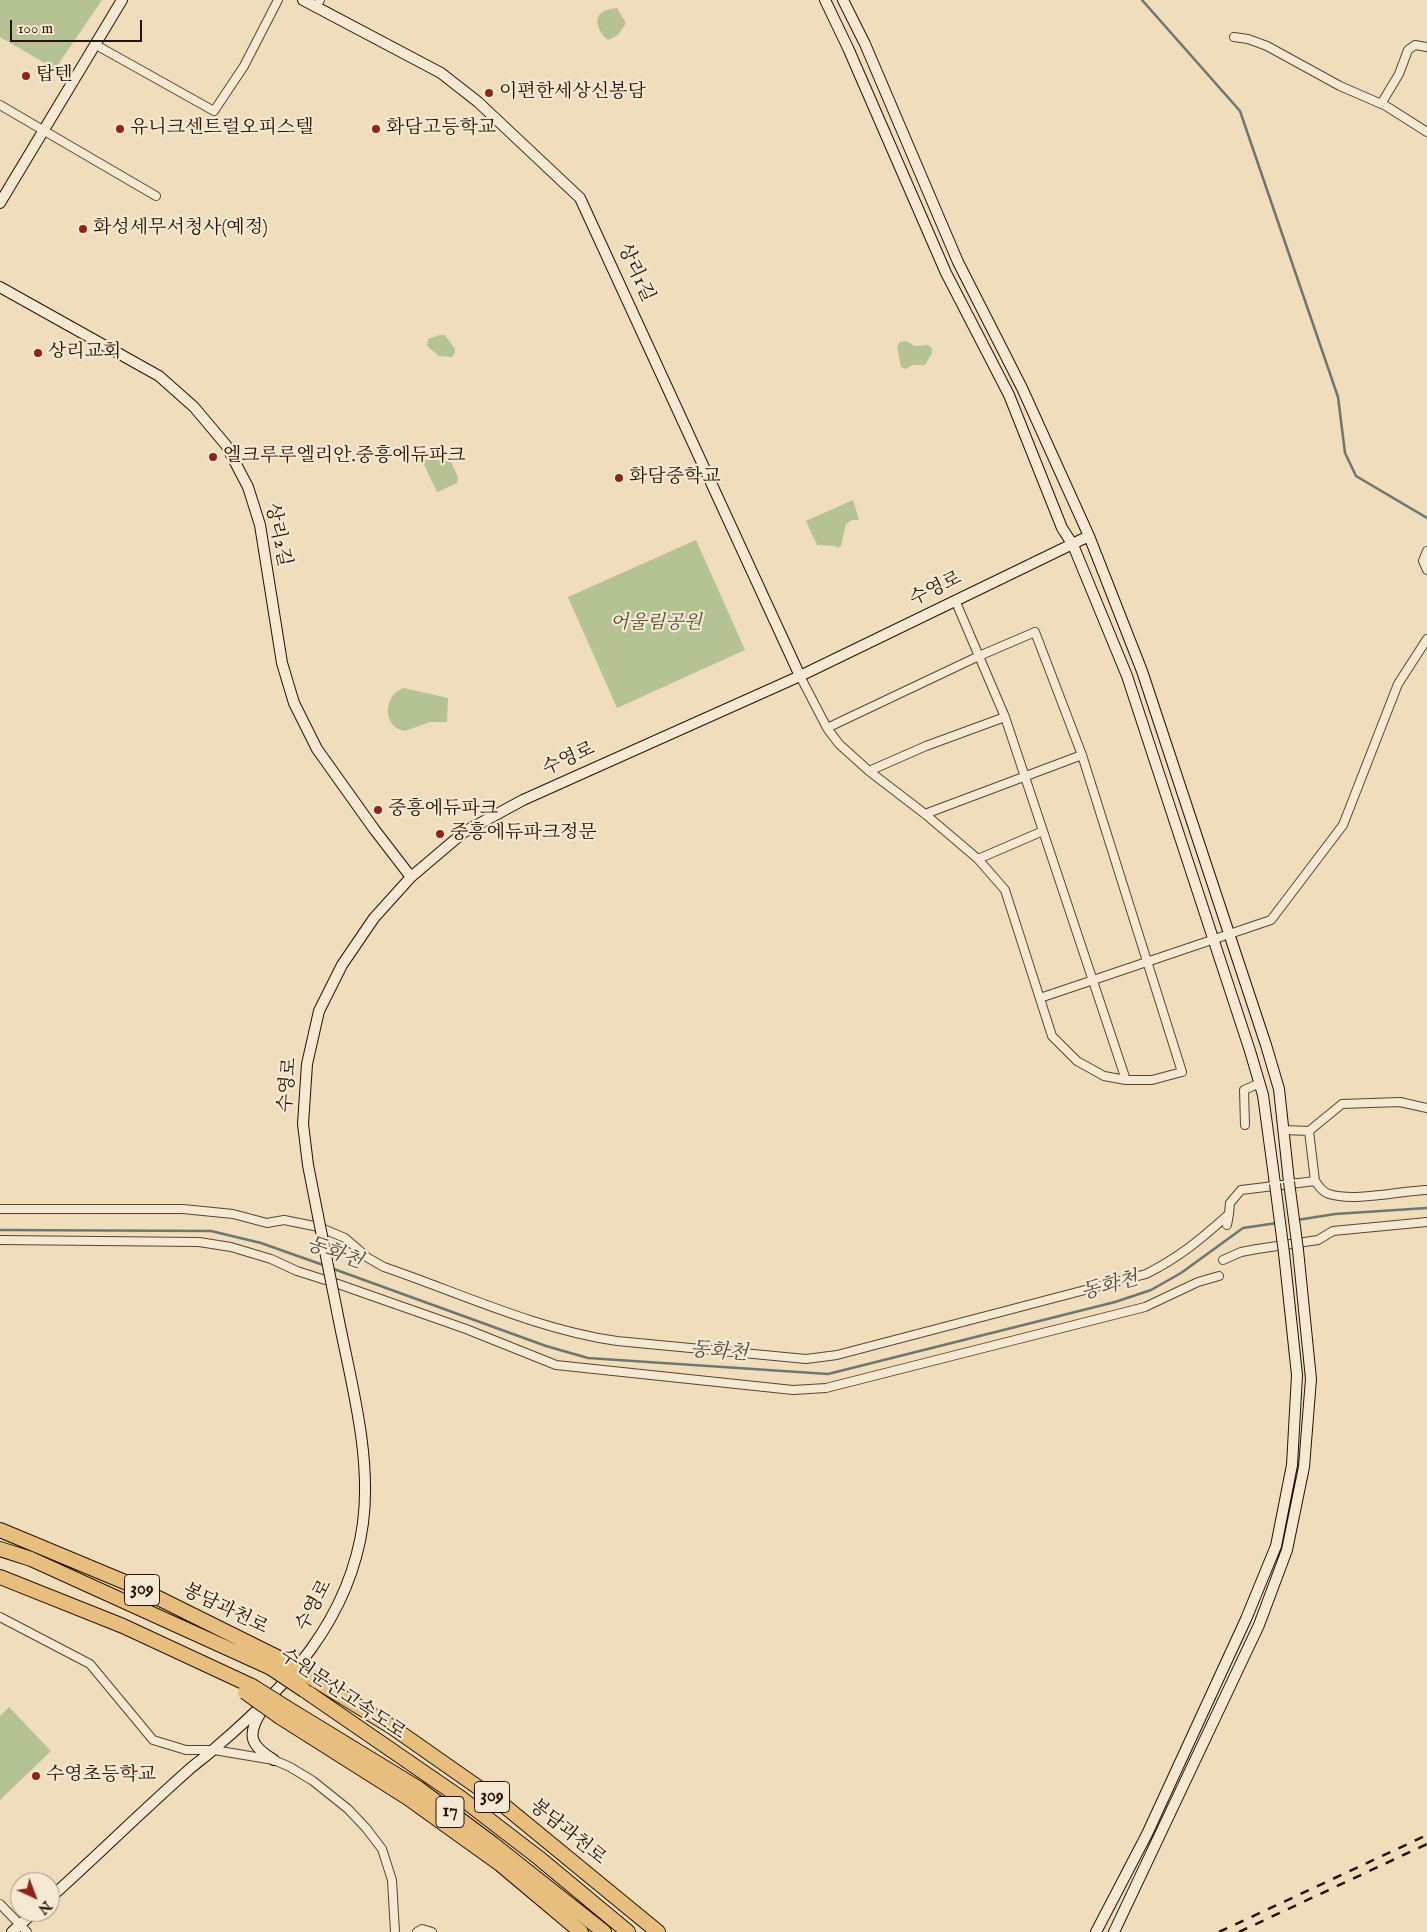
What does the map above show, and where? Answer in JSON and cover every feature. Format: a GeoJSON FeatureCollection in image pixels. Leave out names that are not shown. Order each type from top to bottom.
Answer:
{"type":"FeatureCollection","features":[{"type":"Feature","properties":{"kind":"highway","name":"봉담과천로"},"geometry":{"type":"LineString","coordinates":[[0,1530],[132,1585],[275,1663],[315,1680],[392,1727],[502,1804],[658,1932]]}},
{"type":"Feature","properties":{"kind":"highway","name":"수원문산고속도로"},"geometry":{"type":"LineString","coordinates":[[0,1549],[30,1559],[275,1663],[304,1690],[461,1798],[539,1858],[628,1932]]}},
{"type":"Feature","properties":{"kind":"highway","name":"수원문산고속도로"},"geometry":{"type":"LineString","coordinates":[[0,1577],[123,1626],[249,1689],[283,1713],[418,1788],[604,1932]]}},
{"type":"Feature","properties":{"kind":"highway"},"geometry":{"type":"LineString","coordinates":[[0,1586],[249,1689]]}},
{"type":"Feature","properties":{"kind":"highway","name":"309"},"geometry":{"type":"LineString","coordinates":[[283,1713],[408,1798],[500,1864],[581,1932]]}},
{"type":"Feature","properties":{"kind":"main road"},"geometry":{"type":"LineString","coordinates":[[0,202],[122,0]]}},
{"type":"Feature","properties":{"kind":"main road","name":"상리1길"},"geometry":{"type":"LineString","coordinates":[[303,0],[318,3],[440,73],[478,102],[580,198],[800,676]]}},
{"type":"Feature","properties":{"kind":"main road"},"geometry":{"type":"LineString","coordinates":[[825,0],[848,48],[946,273],[1009,395],[1062,528],[1073,545],[1127,676],[1263,1095],[1284,1253],[1296,1375],[1292,1465],[1276,1546],[1246,1619],[1147,1834],[1096,1932]]}},
{"type":"Feature","properties":{"kind":"main road"},"geometry":{"type":"LineString","coordinates":[[843,0],[865,44],[958,262],[1022,388],[1089,536],[1142,671],[1230,934],[1279,1089],[1311,1379],[1304,1467],[1287,1550],[1259,1625],[1114,1932]]}},
{"type":"Feature","properties":{"kind":"main road","name":"상리2길"},"geometry":{"type":"LineString","coordinates":[[0,287],[159,376],[194,406],[226,445],[248,487],[260,525],[282,663],[294,703],[317,749],[411,877]]}},
{"type":"Feature","properties":{"kind":"main road","name":"수영로"},"geometry":{"type":"LineString","coordinates":[[60,1889],[193,1766],[214,1750],[290,1677],[320,1638],[342,1599],[355,1561],[363,1523],[366,1476],[362,1438],[308,1164],[304,1124],[307,1064],[319,1011],[347,957],[374,918],[411,877],[464,832],[523,800],[800,676],[1089,536]]}},
{"type":"Feature","properties":{"kind":"main road"},"geometry":{"type":"LineString","coordinates":[[269,1699],[256,1720],[251,1734],[256,1747],[274,1760]]}},
{"type":"Feature","properties":{"kind":"street"},"geometry":{"type":"LineString","coordinates":[[96,45],[214,112],[244,66],[278,0]]}},
{"type":"Feature","properties":{"kind":"street"},"geometry":{"type":"LineString","coordinates":[[1234,37],[1248,39],[1267,46],[1340,86],[1381,104],[1427,132]]}},
{"type":"Feature","properties":{"kind":"street"},"geometry":{"type":"LineString","coordinates":[[1381,104],[1399,74],[1408,50],[1415,45],[1427,47]]}},
{"type":"Feature","properties":{"kind":"street"},"geometry":{"type":"LineString","coordinates":[[0,105],[156,196]]}},
{"type":"Feature","properties":{"kind":"street"},"geometry":{"type":"LineString","coordinates":[[1427,551],[1423,561],[1427,570]]}},
{"type":"Feature","properties":{"kind":"street"},"geometry":{"type":"LineString","coordinates":[[955,600],[1005,717],[1126,1080]]}},
{"type":"Feature","properties":{"kind":"street"},"geometry":{"type":"LineString","coordinates":[[800,676],[827,728],[839,744],[978,859],[1005,890],[1052,1036],[1077,1062],[1104,1076],[1126,1080],[1152,1080],[1182,1072],[1082,755],[1035,632],[979,656],[827,728]]}},
{"type":"Feature","properties":{"kind":"street"},"geometry":{"type":"LineString","coordinates":[[1040,998],[1271,920],[1343,826],[1398,684],[1427,639]]}},
{"type":"Feature","properties":{"kind":"street"},"geometry":{"type":"LineString","coordinates":[[869,770],[926,746],[1005,717]]}},
{"type":"Feature","properties":{"kind":"street"},"geometry":{"type":"LineString","coordinates":[[925,814],[1082,755]]}},
{"type":"Feature","properties":{"kind":"street"},"geometry":{"type":"LineString","coordinates":[[978,859],[1043,831]]}},
{"type":"Feature","properties":{"kind":"street"},"geometry":{"type":"LineString","coordinates":[[1245,1125],[1244,1090],[1260,1083]]}},
{"type":"Feature","properties":{"kind":"street"},"geometry":{"type":"LineString","coordinates":[[1283,1130],[1309,1131],[1342,1104],[1400,1102],[1427,1108]]}},
{"type":"Feature","properties":{"kind":"street"},"geometry":{"type":"LineString","coordinates":[[1309,1131],[1315,1181],[1320,1189],[1328,1194],[1343,1197],[1427,1190]]}},
{"type":"Feature","properties":{"kind":"street"},"geometry":{"type":"LineString","coordinates":[[1227,1225],[1230,1203],[1241,1190],[1315,1181]]}},
{"type":"Feature","properties":{"kind":"street"},"geometry":{"type":"LineString","coordinates":[[0,1209],[183,1209],[232,1214],[267,1223],[284,1220],[319,1227],[345,1238],[368,1258],[384,1266],[567,1332],[617,1341],[806,1359],[837,1355],[1146,1274],[1171,1262],[1194,1246],[1229,1214]]}},
{"type":"Feature","properties":{"kind":"street"},"geometry":{"type":"LineString","coordinates":[[1223,1260],[1241,1252],[1318,1240],[1333,1231],[1427,1222]]}},
{"type":"Feature","properties":{"kind":"street"},"geometry":{"type":"LineString","coordinates":[[0,1240],[199,1242],[231,1247],[271,1259],[297,1271],[466,1329],[556,1365],[794,1390],[826,1388],[1145,1307],[1198,1282],[1219,1276]]}},
{"type":"Feature","properties":{"kind":"street"},"geometry":{"type":"LineString","coordinates":[[0,1617],[90,1664],[153,1740],[186,1750],[214,1750],[274,1760],[313,1781],[348,1809],[382,1849],[392,1880],[395,1932]]}},
{"type":"Feature","properties":{"kind":"street"},"geometry":{"type":"LineString","coordinates":[[0,1904],[20,1929]]}},
{"type":"Feature","properties":{"kind":"street"},"geometry":{"type":"LineString","coordinates":[[417,1932],[422,1929],[432,1932]]}},
{"type":"Feature","properties":{"kind":"green space"},"geometry":{"type":"Polygon","coordinates":[[[0,0],[102,0],[55,69],[0,37],[0,0]]]}},
{"type":"Feature","properties":{"kind":"green space"},"geometry":{"type":"Polygon","coordinates":[[[617,8],[626,23],[618,35],[608,40],[599,28],[597,20],[600,14],[617,8]]]}},
{"type":"Feature","properties":{"kind":"green space"},"geometry":{"type":"Polygon","coordinates":[[[445,335],[455,349],[452,357],[439,356],[427,346],[428,339],[445,335]]]}},
{"type":"Feature","properties":{"kind":"green space"},"geometry":{"type":"Polygon","coordinates":[[[906,341],[915,346],[928,345],[932,348],[932,353],[925,365],[913,365],[905,369],[901,367],[897,346],[900,342],[906,341]]]}},
{"type":"Feature","properties":{"kind":"green space"},"geometry":{"type":"Polygon","coordinates":[[[422,460],[450,460],[458,477],[457,483],[437,492],[422,460]]]}},
{"type":"Feature","properties":{"kind":"green space"},"geometry":{"type":"Polygon","coordinates":[[[853,500],[859,520],[852,520],[846,524],[841,546],[836,548],[836,546],[817,545],[806,521],[853,500]]]}},
{"type":"Feature","properties":{"kind":"green space","name":"어울림공원"},"geometry":{"type":"Polygon","coordinates":[[[696,540],[745,650],[617,708],[568,597],[696,540]]]}},
{"type":"Feature","properties":{"kind":"green space"},"geometry":{"type":"Polygon","coordinates":[[[404,688],[448,698],[447,722],[430,722],[405,731],[397,729],[389,718],[389,703],[397,691],[404,688]]]}},
{"type":"Feature","properties":{"kind":"green space"},"geometry":{"type":"Polygon","coordinates":[[[9,1707],[51,1751],[0,1800],[0,1716],[9,1707]]]}},
{"type":"Feature","properties":{"kind":"waterway"},"geometry":{"type":"LineString","coordinates":[[1142,0],[1240,111],[1338,397],[1345,453],[1356,476],[1427,518]]}},
{"type":"Feature","properties":{"kind":"waterway","name":"동화천"},"geometry":{"type":"LineString","coordinates":[[1297,1220],[1335,1214],[1427,1208]]}},
{"type":"Feature","properties":{"kind":"waterway","name":"동화천"},"geometry":{"type":"LineString","coordinates":[[331,1268],[546,1346],[588,1358],[828,1374],[1115,1302],[1151,1290],[1181,1273],[1243,1228],[1277,1223]]}},
{"type":"Feature","properties":{"kind":"waterway","name":"동화천"},"geometry":{"type":"LineString","coordinates":[[0,1230],[211,1231],[261,1243],[326,1266]]}},
{"type":"Feature","properties":{"kind":"railway"},"geometry":{"type":"LineString","coordinates":[[1219,1932],[1427,1835]]}},
{"type":"Feature","properties":{"kind":"railway"},"geometry":{"type":"LineString","coordinates":[[1239,1932],[1427,1844]]}},
{"type":"Feature","properties":{"kind":"place","name":"탑텐"},"geometry":{"type":"Point","coordinates":[26,76]}},
{"type":"Feature","properties":{"kind":"place","name":"이편한세상신봉담"},"geometry":{"type":"Point","coordinates":[489,93]}},
{"type":"Feature","properties":{"kind":"place","name":"유니크센트럴오피스텔"},"geometry":{"type":"Point","coordinates":[120,129]}},
{"type":"Feature","properties":{"kind":"place","name":"화담고등학교"},"geometry":{"type":"Point","coordinates":[376,129]}},
{"type":"Feature","properties":{"kind":"place","name":"화성세무서청사(예정)"},"geometry":{"type":"Point","coordinates":[83,229]}},
{"type":"Feature","properties":{"kind":"place","name":"상리교회"},"geometry":{"type":"Point","coordinates":[38,353]}},
{"type":"Feature","properties":{"kind":"place","name":"엘크루루엘리안.중흥에듀파크"},"geometry":{"type":"Point","coordinates":[213,457]}},
{"type":"Feature","properties":{"kind":"place","name":"화담중학교"},"geometry":{"type":"Point","coordinates":[619,478]}},
{"type":"Feature","properties":{"kind":"place","name":"중흥에듀파크"},"geometry":{"type":"Point","coordinates":[378,810]}},
{"type":"Feature","properties":{"kind":"place","name":"중흥에듀파크정문"},"geometry":{"type":"Point","coordinates":[440,834]}},
{"type":"Feature","properties":{"kind":"place","name":"수영초등학교"},"geometry":{"type":"Point","coordinates":[36,1776]}}]}
